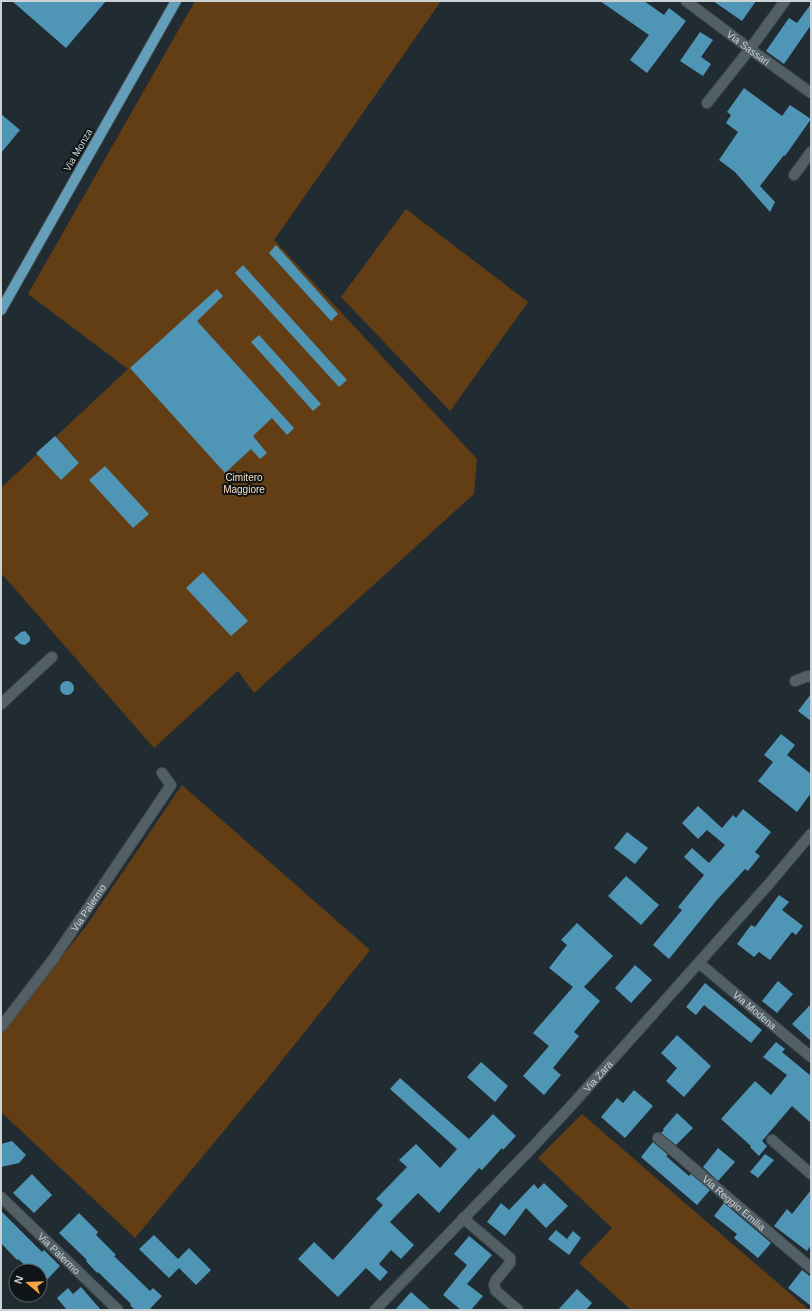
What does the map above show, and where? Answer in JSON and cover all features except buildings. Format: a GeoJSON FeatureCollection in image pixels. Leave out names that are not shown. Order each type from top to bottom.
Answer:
{"type":"FeatureCollection","features":[{"type":"Feature","properties":{"kind":"main road","name":"Via Monza"},"geometry":{"type":"LineString","coordinates":[[1,310],[176,1]]}},
{"type":"Feature","properties":{"kind":"street","name":"Via Sassari"},"geometry":{"type":"LineString","coordinates":[[686,1],[811,93]]}},
{"type":"Feature","properties":{"kind":"street"},"geometry":{"type":"LineString","coordinates":[[707,103],[750,49],[785,1]]}},
{"type":"Feature","properties":{"kind":"street"},"geometry":{"type":"LineString","coordinates":[[794,175],[811,152]]}},
{"type":"Feature","properties":{"kind":"street"},"geometry":{"type":"LineString","coordinates":[[1,704],[52,657]]}},
{"type":"Feature","properties":{"kind":"street"},"geometry":{"type":"LineString","coordinates":[[795,681],[808,676],[811,677]]}},
{"type":"Feature","properties":{"kind":"street","name":"Via Palermo"},"geometry":{"type":"LineString","coordinates":[[1,1027],[54,958],[171,785],[162,773]]}},
{"type":"Feature","properties":{"kind":"street","name":"Via Zara"},"geometry":{"type":"LineString","coordinates":[[375,1310],[565,1112],[811,834]]}},
{"type":"Feature","properties":{"kind":"street","name":"Via Modena"},"geometry":{"type":"LineString","coordinates":[[698,963],[811,1057]]}},
{"type":"Feature","properties":{"kind":"street","name":"Via Reggio Emilia"},"geometry":{"type":"LineString","coordinates":[[658,1138],[811,1268]]}},
{"type":"Feature","properties":{"kind":"street"},"geometry":{"type":"LineString","coordinates":[[772,1140],[811,1174]]}},
{"type":"Feature","properties":{"kind":"street","name":"Via Palermo"},"geometry":{"type":"LineString","coordinates":[[1,1197],[118,1310]]}},
{"type":"Feature","properties":{"kind":"street"},"geometry":{"type":"LineString","coordinates":[[463,1218],[510,1258],[510,1263],[496,1280],[494,1285],[496,1291],[518,1310]]}},
{"type":"Feature","properties":{"kind":"green space","name":"Cimitero Maggiore"},"geometry":{"type":"Polygon","coordinates":[[[195,1],[441,1],[274,240],[477,459],[474,494],[254,693],[238,671],[154,748],[1,573],[1,488],[128,369],[28,294],[195,1]]]}},
{"type":"Feature","properties":{"kind":"green space"},"geometry":{"type":"Polygon","coordinates":[[[406,209],[528,302],[450,411],[341,297],[406,209]]]}},
{"type":"Feature","properties":{"kind":"green space"},"geometry":{"type":"Polygon","coordinates":[[[182,785],[370,950],[267,1079],[135,1238],[1,1112],[1,1034],[86,926],[182,785]]]}},
{"type":"Feature","properties":{"kind":"green space"},"geometry":{"type":"Polygon","coordinates":[[[582,1114],[809,1310],[631,1310],[579,1263],[612,1228],[538,1158],[582,1114]]]}}]}
